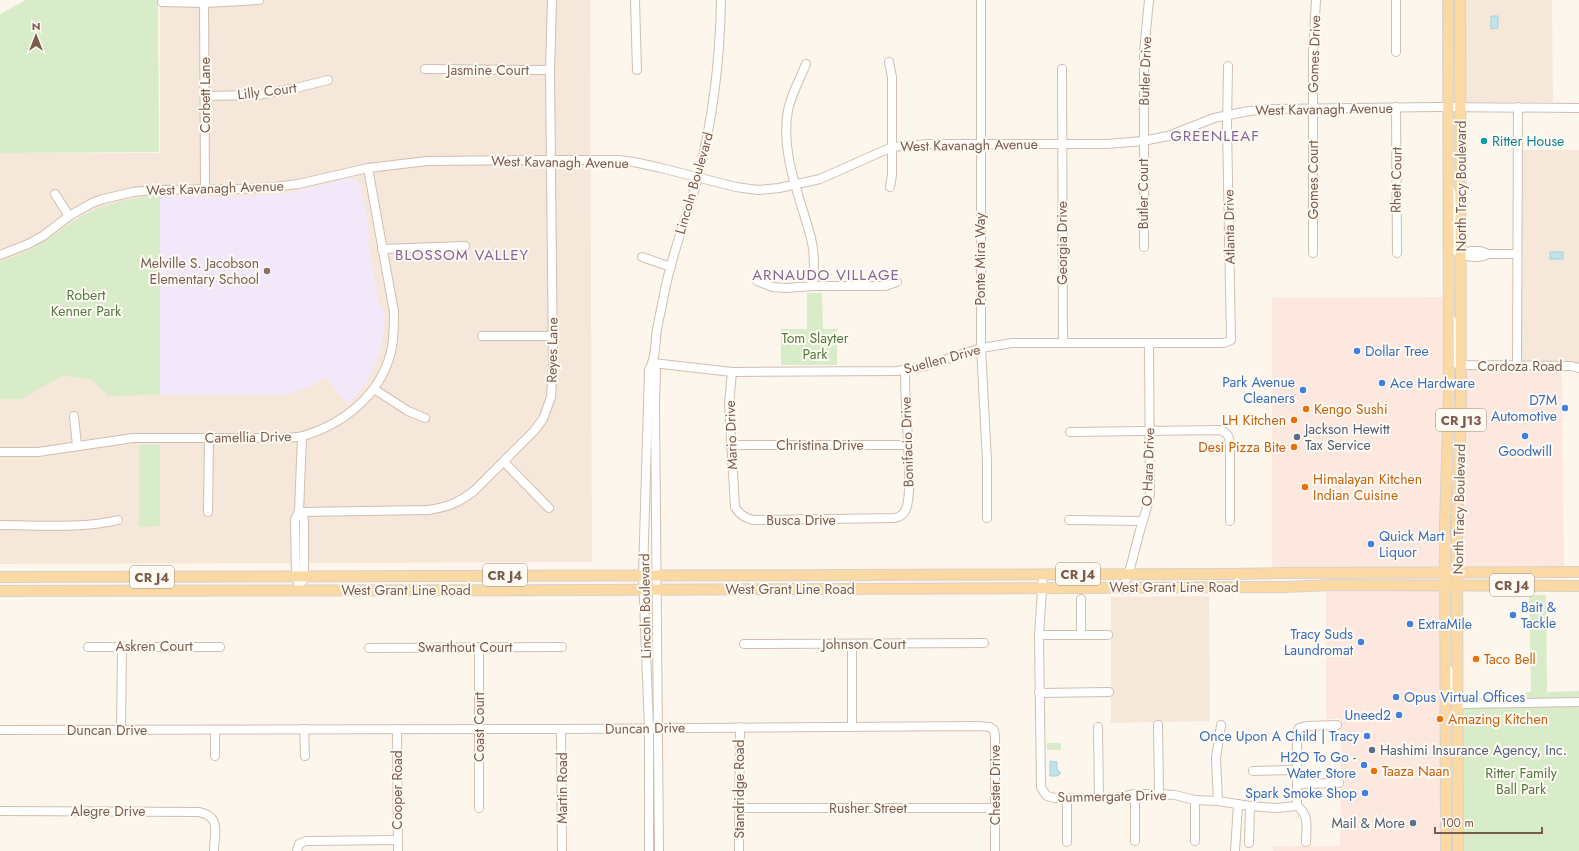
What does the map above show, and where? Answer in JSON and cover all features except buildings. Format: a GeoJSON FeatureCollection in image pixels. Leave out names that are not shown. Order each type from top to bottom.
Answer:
{"type":"FeatureCollection","features":[{"type":"Feature","properties":{"kind":"main road","name":"North Tracy Boulevard"},"geometry":{"type":"LineString","coordinates":[[1446,851],[1445,572],[1449,400],[1448,0]]}},
{"type":"Feature","properties":{"kind":"main road","name":"North Tracy Boulevard"},"geometry":{"type":"LineString","coordinates":[[1458,851],[1457,572],[1461,365],[1460,0]]}},
{"type":"Feature","properties":{"kind":"main road","name":"West Grant Line Road"},"geometry":{"type":"LineString","coordinates":[[0,577],[1043,575],[1579,572]]}},
{"type":"Feature","properties":{"kind":"main road"},"geometry":{"type":"LineString","coordinates":[[1219,587],[1222,582],[1237,578],[1244,574]]}},
{"type":"Feature","properties":{"kind":"main road"},"geometry":{"type":"LineString","coordinates":[[25,590],[25,586],[27,584],[61,582],[68,577]]}},
{"type":"Feature","properties":{"kind":"main road","name":"West Grant Line Road"},"geometry":{"type":"LineString","coordinates":[[0,591],[1043,588],[1445,585],[1579,586]]}},
{"type":"Feature","properties":{"kind":"street"},"geometry":{"type":"LineString","coordinates":[[162,2],[258,0]]}},
{"type":"Feature","properties":{"kind":"street","name":"Reyes Lane"},"geometry":{"type":"LineString","coordinates":[[299,512],[428,510],[446,508],[474,491],[534,431],[546,412],[551,397],[553,368],[550,70],[552,0]]}},
{"type":"Feature","properties":{"kind":"street"},"geometry":{"type":"LineString","coordinates":[[635,0],[637,70]]}},
{"type":"Feature","properties":{"kind":"street","name":"Lincoln Boulevard"},"geometry":{"type":"LineString","coordinates":[[659,851],[655,406],[656,371],[653,363],[657,330],[671,267],[698,178],[710,126],[720,43],[721,0]]}},
{"type":"Feature","properties":{"kind":"street","name":"Ponte Mira Way"},"geometry":{"type":"LineString","coordinates":[[981,0],[981,348],[987,461],[987,518]]}},
{"type":"Feature","properties":{"kind":"street","name":"Butler Drive"},"geometry":{"type":"LineString","coordinates":[[1143,141],[1144,52],[1149,0]]}},
{"type":"Feature","properties":{"kind":"street","name":"Gomes Drive"},"geometry":{"type":"LineString","coordinates":[[1313,108],[1316,0]]}},
{"type":"Feature","properties":{"kind":"street"},"geometry":{"type":"LineString","coordinates":[[1396,0],[1396,52]]}},
{"type":"Feature","properties":{"kind":"street","name":"Corbett Lane"},"geometry":{"type":"LineString","coordinates":[[204,1],[205,190]]}},
{"type":"Feature","properties":{"kind":"street"},"geometry":{"type":"LineString","coordinates":[[889,62],[892,77],[892,147],[890,187]]}},
{"type":"Feature","properties":{"kind":"street"},"geometry":{"type":"LineString","coordinates":[[806,64],[788,109],[787,124],[788,149],[794,185],[811,238],[814,262],[813,286]]}},
{"type":"Feature","properties":{"kind":"street","name":"Atlanta Drive"},"geometry":{"type":"LineString","coordinates":[[1228,66],[1227,115],[1231,340]]}},
{"type":"Feature","properties":{"kind":"street","name":"Georgia Drive"},"geometry":{"type":"LineString","coordinates":[[1062,69],[1063,342]]}},
{"type":"Feature","properties":{"kind":"street","name":"Jasmine Court"},"geometry":{"type":"LineString","coordinates":[[425,70],[550,70]]}},
{"type":"Feature","properties":{"kind":"street","name":"Lilly Court"},"geometry":{"type":"LineString","coordinates":[[205,96],[258,94],[296,88],[328,80]]}},
{"type":"Feature","properties":{"kind":"street","name":"West Kavanagh Avenue"},"geometry":{"type":"LineString","coordinates":[[0,255],[28,244],[43,236],[69,216],[103,199],[133,192],[154,190],[205,190],[274,187],[298,184],[368,168],[427,161],[618,160],[634,162],[736,187],[758,190],[780,188],[820,179],[892,147],[929,144],[1107,144],[1143,141],[1168,136],[1214,118],[1272,109],[1396,107],[1579,108]]}},
{"type":"Feature","properties":{"kind":"street","name":"Rhett Court"},"geometry":{"type":"LineString","coordinates":[[1396,107],[1397,253]]}},
{"type":"Feature","properties":{"kind":"street"},"geometry":{"type":"LineString","coordinates":[[1517,366],[1518,107]]}},
{"type":"Feature","properties":{"kind":"street","name":"Gomes Court"},"geometry":{"type":"LineString","coordinates":[[1313,108],[1313,253]]}},
{"type":"Feature","properties":{"kind":"street","name":"Butler Court"},"geometry":{"type":"LineString","coordinates":[[1143,141],[1144,247]]}},
{"type":"Feature","properties":{"kind":"street","name":"Camellia Drive"},"geometry":{"type":"LineString","coordinates":[[0,452],[38,452],[133,438],[282,438],[302,436],[326,427],[350,414],[361,404],[374,388],[385,368],[391,352],[394,337],[394,312],[368,168]]}},
{"type":"Feature","properties":{"kind":"street"},"geometry":{"type":"LineString","coordinates":[[1448,184],[1454,201],[1454,246],[1457,252],[1461,254],[1471,251],[1480,251],[1489,254],[1517,254]]}},
{"type":"Feature","properties":{"kind":"street"},"geometry":{"type":"LineString","coordinates":[[55,194],[69,216]]}},
{"type":"Feature","properties":{"kind":"street"},"geometry":{"type":"LineString","coordinates":[[382,249],[465,246]]}},
{"type":"Feature","properties":{"kind":"street"},"geometry":{"type":"LineString","coordinates":[[642,257],[671,267]]}},
{"type":"Feature","properties":{"kind":"street"},"geometry":{"type":"LineString","coordinates":[[757,281],[773,287],[786,288],[813,286],[885,286],[898,282]]}},
{"type":"Feature","properties":{"kind":"street"},"geometry":{"type":"LineString","coordinates":[[1449,315],[1454,324],[1456,362],[1461,365]]}},
{"type":"Feature","properties":{"kind":"street"},"geometry":{"type":"LineString","coordinates":[[482,336],[552,336]]}},
{"type":"Feature","properties":{"kind":"street","name":"Suellen Drive"},"geometry":{"type":"LineString","coordinates":[[653,363],[732,372],[905,370],[924,366],[981,348],[1012,343],[1063,342],[1215,344],[1224,343],[1231,340]]}},
{"type":"Feature","properties":{"kind":"street","name":"O Hara Drive"},"geometry":{"type":"LineString","coordinates":[[1123,587],[1130,574],[1137,542],[1146,515],[1150,493],[1149,343]]}},
{"type":"Feature","properties":{"kind":"street","name":"Lincoln Boulevard"},"geometry":{"type":"LineString","coordinates":[[649,851],[649,728],[643,575],[648,370],[653,363]]}},
{"type":"Feature","properties":{"kind":"street","name":"Cordoza Road"},"geometry":{"type":"LineString","coordinates":[[1461,365],[1571,366],[1579,368]]}},
{"type":"Feature","properties":{"kind":"street","name":"Bonifacio Drive"},"geometry":{"type":"LineString","coordinates":[[882,518],[895,518],[901,516],[906,509],[908,496],[909,445],[905,403],[905,370]]}},
{"type":"Feature","properties":{"kind":"street","name":"Mario Drive"},"geometry":{"type":"LineString","coordinates":[[732,372],[729,404],[734,498]]}},
{"type":"Feature","properties":{"kind":"street"},"geometry":{"type":"LineString","coordinates":[[374,388],[408,411],[426,418]]}},
{"type":"Feature","properties":{"kind":"street"},"geometry":{"type":"LineString","coordinates":[[74,416],[77,446]]}},
{"type":"Feature","properties":{"kind":"street"},"geometry":{"type":"LineString","coordinates":[[1070,432],[1220,430],[1226,433],[1229,436],[1230,444],[1230,521]]}},
{"type":"Feature","properties":{"kind":"street"},"geometry":{"type":"LineString","coordinates":[[300,589],[304,519],[299,512],[302,436]]}},
{"type":"Feature","properties":{"kind":"street"},"geometry":{"type":"LineString","coordinates":[[208,512],[209,438]]}},
{"type":"Feature","properties":{"kind":"street","name":"Christina Drive"},"geometry":{"type":"LineString","coordinates":[[731,446],[909,445]]}},
{"type":"Feature","properties":{"kind":"street"},"geometry":{"type":"LineString","coordinates":[[504,462],[549,508]]}},
{"type":"Feature","properties":{"kind":"street","name":"Busca Drive"},"geometry":{"type":"LineString","coordinates":[[734,498],[735,507],[739,514],[754,520],[882,518]]}},
{"type":"Feature","properties":{"kind":"street"},"geometry":{"type":"LineString","coordinates":[[0,525],[83,525],[104,524],[118,520]]}},
{"type":"Feature","properties":{"kind":"street"},"geometry":{"type":"LineString","coordinates":[[1069,520],[1143,521]]}},
{"type":"Feature","properties":{"kind":"street","name":"Summergate Drive"},"geometry":{"type":"LineString","coordinates":[[1043,575],[1039,635],[1039,693],[1042,786],[1043,791],[1047,796],[1067,799],[1115,798],[1135,794],[1159,794],[1175,795],[1195,800],[1218,801],[1250,806],[1276,808],[1297,806]]}},
{"type":"Feature","properties":{"kind":"street"},"geometry":{"type":"LineString","coordinates":[[1080,599],[1081,635]]}},
{"type":"Feature","properties":{"kind":"street"},"geometry":{"type":"LineString","coordinates":[[1039,635],[1108,635]]}},
{"type":"Feature","properties":{"kind":"street","name":"Johnson Court"},"geometry":{"type":"LineString","coordinates":[[744,644],[984,643]]}},
{"type":"Feature","properties":{"kind":"street"},"geometry":{"type":"LineString","coordinates":[[852,644],[852,726]]}},
{"type":"Feature","properties":{"kind":"street"},"geometry":{"type":"LineString","coordinates":[[121,730],[122,646]]}},
{"type":"Feature","properties":{"kind":"street","name":"Askren Court"},"geometry":{"type":"LineString","coordinates":[[88,647],[220,647]]}},
{"type":"Feature","properties":{"kind":"street","name":"Coast Court"},"geometry":{"type":"LineString","coordinates":[[479,647],[480,808]]}},
{"type":"Feature","properties":{"kind":"street","name":"Swarthout Court"},"geometry":{"type":"LineString","coordinates":[[369,648],[562,647]]}},
{"type":"Feature","properties":{"kind":"street"},"geometry":{"type":"LineString","coordinates":[[1445,665],[1451,675],[1453,700],[1458,704],[1579,702]]}},
{"type":"Feature","properties":{"kind":"street"},"geometry":{"type":"LineString","coordinates":[[1039,693],[1109,692]]}},
{"type":"Feature","properties":{"kind":"street"},"geometry":{"type":"LineString","coordinates":[[1158,725],[1159,794]]}},
{"type":"Feature","properties":{"kind":"street"},"geometry":{"type":"LineString","coordinates":[[1218,801],[1216,758],[1221,725]]}},
{"type":"Feature","properties":{"kind":"street"},"geometry":{"type":"LineString","coordinates":[[1306,842],[1306,815],[1304,811],[1297,806],[1297,732],[1299,728],[1306,726],[1337,725]]}},
{"type":"Feature","properties":{"kind":"street","name":"Duncan Drive"},"geometry":{"type":"LineString","coordinates":[[0,730],[562,729],[985,726]]}},
{"type":"Feature","properties":{"kind":"street","name":"Chester Drive"},"geometry":{"type":"LineString","coordinates":[[985,726],[994,730],[995,736],[995,851]]}},
{"type":"Feature","properties":{"kind":"street"},"geometry":{"type":"LineString","coordinates":[[1098,726],[1099,798]]}},
{"type":"Feature","properties":{"kind":"street","name":"Standridge Road"},"geometry":{"type":"LineString","coordinates":[[739,851],[740,727]]}},
{"type":"Feature","properties":{"kind":"street"},"geometry":{"type":"LineString","coordinates":[[304,729],[305,756]]}},
{"type":"Feature","properties":{"kind":"street","name":"Cooper Road"},"geometry":{"type":"LineString","coordinates":[[397,729],[398,851]]}},
{"type":"Feature","properties":{"kind":"street","name":"Martin Road"},"geometry":{"type":"LineString","coordinates":[[562,729],[562,849]]}},
{"type":"Feature","properties":{"kind":"street"},"geometry":{"type":"LineString","coordinates":[[215,730],[215,756]]}},
{"type":"Feature","properties":{"kind":"street"},"geometry":{"type":"LineString","coordinates":[[1253,771],[1297,770]]}},
{"type":"Feature","properties":{"kind":"street"},"geometry":{"type":"LineString","coordinates":[[1297,784],[1339,783]]}},
{"type":"Feature","properties":{"kind":"street"},"geometry":{"type":"LineString","coordinates":[[1135,794],[1135,841]]}},
{"type":"Feature","properties":{"kind":"street"},"geometry":{"type":"LineString","coordinates":[[1067,799],[1067,842]]}},
{"type":"Feature","properties":{"kind":"street"},"geometry":{"type":"LineString","coordinates":[[1195,800],[1195,841]]}},
{"type":"Feature","properties":{"kind":"street"},"geometry":{"type":"LineString","coordinates":[[1234,851],[1238,804]]}},
{"type":"Feature","properties":{"kind":"street"},"geometry":{"type":"LineString","coordinates":[[1249,843],[1250,806]]}},
{"type":"Feature","properties":{"kind":"street","name":"Rusher Street"},"geometry":{"type":"LineString","coordinates":[[740,808],[995,808]]}},
{"type":"Feature","properties":{"kind":"street","name":"Alegre Drive"},"geometry":{"type":"LineString","coordinates":[[0,811],[199,812],[208,814],[213,818],[215,824],[214,851]]}},
{"type":"Feature","properties":{"kind":"street"},"geometry":{"type":"LineString","coordinates":[[298,848],[306,841],[398,840]]}},
{"type":"Feature","properties":{"kind":"shaded area"},"geometry":{"type":"Polygon","coordinates":[[[160,0],[590,0],[592,562],[0,564],[0,153],[160,153],[160,0]]]}},
{"type":"Feature","properties":{"kind":"shaded area"},"geometry":{"type":"Polygon","coordinates":[[[1463,0],[1552,0],[1553,102],[1465,102],[1463,0]]]}},
{"type":"Feature","properties":{"kind":"shaded area"},"geometry":{"type":"Polygon","coordinates":[[[1519,150],[1579,150],[1579,363],[1519,363],[1519,150]]]}},
{"type":"Feature","properties":{"kind":"shaded area","name":"Melville S. Jacobson Elementary School"},"geometry":{"type":"Polygon","coordinates":[[[350,178],[356,180],[361,185],[369,228],[368,240],[379,303],[384,312],[385,320],[381,349],[370,377],[348,404],[325,377],[309,387],[292,393],[272,395],[160,395],[160,196],[233,197],[273,194],[292,192],[350,178]]]}},
{"type":"Feature","properties":{"kind":"shaded area"},"geometry":{"type":"Polygon","coordinates":[[[1445,297],[1442,569],[1272,571],[1272,298],[1445,297]]]}},
{"type":"Feature","properties":{"kind":"shaded area"},"geometry":{"type":"Polygon","coordinates":[[[1463,369],[1562,369],[1564,569],[1460,568],[1463,369]]]}},
{"type":"Feature","properties":{"kind":"shaded area"},"geometry":{"type":"Polygon","coordinates":[[[1326,588],[1440,589],[1442,851],[1273,851],[1273,846],[1340,846],[1341,719],[1326,719],[1326,588]]]}},
{"type":"Feature","properties":{"kind":"shaded area"},"geometry":{"type":"Polygon","coordinates":[[[1209,596],[1210,721],[1111,723],[1111,597],[1209,596]]]}},
{"type":"Feature","properties":{"kind":"green space"},"geometry":{"type":"Polygon","coordinates":[[[26,0],[158,0],[159,152],[0,153],[0,14],[26,0]]]}},
{"type":"Feature","properties":{"kind":"green space","name":"Robert Kenner Park"},"geometry":{"type":"Polygon","coordinates":[[[148,196],[160,196],[160,395],[108,396],[92,380],[64,375],[21,399],[0,399],[0,262],[34,248],[74,221],[98,208],[121,201],[148,196]]]}},
{"type":"Feature","properties":{"kind":"green space","name":"Tom Slayter Park"},"geometry":{"type":"Polygon","coordinates":[[[807,293],[822,293],[823,329],[837,329],[837,365],[781,365],[781,329],[807,329],[807,293]]]}},
{"type":"Feature","properties":{"kind":"green space"},"geometry":{"type":"Polygon","coordinates":[[[139,445],[160,445],[160,526],[139,527],[139,445]]]}},
{"type":"Feature","properties":{"kind":"green space","name":"Ritter Family Ball Park"},"geometry":{"type":"Polygon","coordinates":[[[1529,595],[1546,595],[1547,692],[1579,691],[1579,851],[1463,851],[1462,711],[1468,708],[1468,700],[1527,701],[1526,692],[1531,692],[1529,595]]]}},
{"type":"Feature","properties":{"kind":"green space"},"geometry":{"type":"Polygon","coordinates":[[[1047,743],[1061,743],[1061,750],[1047,750],[1047,743]]]}},
{"type":"Feature","properties":{"kind":"water"},"geometry":{"type":"Polygon","coordinates":[[[1491,16],[1498,16],[1498,28],[1491,29],[1491,16]]]}},
{"type":"Feature","properties":{"kind":"water"},"geometry":{"type":"Polygon","coordinates":[[[1550,252],[1563,252],[1563,259],[1550,259],[1550,252]]]}},
{"type":"Feature","properties":{"kind":"water"},"geometry":{"type":"Polygon","coordinates":[[[1050,761],[1057,762],[1057,769],[1061,773],[1057,776],[1050,776],[1050,761]]]}},
{"type":"Feature","properties":{"kind":"place","name":"Ritter House"},"geometry":{"type":"Point","coordinates":[1484,141]}},
{"type":"Feature","properties":{"kind":"place","name":"Melville S. Jacobson Elementary School"},"geometry":{"type":"Point","coordinates":[267,271]}},
{"type":"Feature","properties":{"kind":"place","name":"Dollar Tree"},"geometry":{"type":"Point","coordinates":[1357,351]}},
{"type":"Feature","properties":{"kind":"place","name":"Ace Hardware"},"geometry":{"type":"Point","coordinates":[1382,383]}},
{"type":"Feature","properties":{"kind":"place","name":"Park Avenue Cleaners"},"geometry":{"type":"Point","coordinates":[1303,390]}},
{"type":"Feature","properties":{"kind":"place","name":"D7M Automotive"},"geometry":{"type":"Point","coordinates":[1565,408]}},
{"type":"Feature","properties":{"kind":"place","name":"Kengo Sushi"},"geometry":{"type":"Point","coordinates":[1306,409]}},
{"type":"Feature","properties":{"kind":"place","name":"LH Kitchen"},"geometry":{"type":"Point","coordinates":[1294,420]}},
{"type":"Feature","properties":{"kind":"place","name":"Goodwill"},"geometry":{"type":"Point","coordinates":[1525,436]}},
{"type":"Feature","properties":{"kind":"place","name":"Jackson Hewitt Tax Service"},"geometry":{"type":"Point","coordinates":[1297,437]}},
{"type":"Feature","properties":{"kind":"place","name":"Desi Pizza Bite"},"geometry":{"type":"Point","coordinates":[1294,447]}},
{"type":"Feature","properties":{"kind":"place","name":"Himalayan Kitchen Indian Cuisine"},"geometry":{"type":"Point","coordinates":[1305,487]}},
{"type":"Feature","properties":{"kind":"place","name":"Quick Mart Liquor"},"geometry":{"type":"Point","coordinates":[1371,544]}},
{"type":"Feature","properties":{"kind":"place","name":"Bait & Tackle"},"geometry":{"type":"Point","coordinates":[1513,615]}},
{"type":"Feature","properties":{"kind":"place","name":"ExtraMile"},"geometry":{"type":"Point","coordinates":[1410,624]}},
{"type":"Feature","properties":{"kind":"place","name":"Tracy Suds Laundromat"},"geometry":{"type":"Point","coordinates":[1361,642]}},
{"type":"Feature","properties":{"kind":"place","name":"Taco Bell"},"geometry":{"type":"Point","coordinates":[1476,659]}},
{"type":"Feature","properties":{"kind":"place","name":"Opus Virtual Offices"},"geometry":{"type":"Point","coordinates":[1396,697]}},
{"type":"Feature","properties":{"kind":"place","name":"Uneed2"},"geometry":{"type":"Point","coordinates":[1399,715]}},
{"type":"Feature","properties":{"kind":"place","name":"Amazing Kitchen"},"geometry":{"type":"Point","coordinates":[1440,719]}},
{"type":"Feature","properties":{"kind":"place","name":"Once Upon A Child | Tracy"},"geometry":{"type":"Point","coordinates":[1367,736]}},
{"type":"Feature","properties":{"kind":"place","name":"Hashimi Insurance Agency, Inc."},"geometry":{"type":"Point","coordinates":[1372,750]}},
{"type":"Feature","properties":{"kind":"place","name":"H2O To Go - Water Store"},"geometry":{"type":"Point","coordinates":[1364,765]}},
{"type":"Feature","properties":{"kind":"place","name":"Taaza Naan"},"geometry":{"type":"Point","coordinates":[1374,771]}},
{"type":"Feature","properties":{"kind":"place","name":"Spark Smoke Shop"},"geometry":{"type":"Point","coordinates":[1365,793]}},
{"type":"Feature","properties":{"kind":"place","name":"Mail & More"},"geometry":{"type":"Point","coordinates":[1413,823]}},
{"type":"Feature","properties":{"kind":"district","name":"GREENLEAF"},"geometry":{"type":"Point","coordinates":[1215,136]}},
{"type":"Feature","properties":{"kind":"district","name":"BLOSSOM VALLEY"},"geometry":{"type":"Point","coordinates":[462,255]}},
{"type":"Feature","properties":{"kind":"district","name":"ARNAUDO VILLAGE"},"geometry":{"type":"Point","coordinates":[826,275]}}]}
